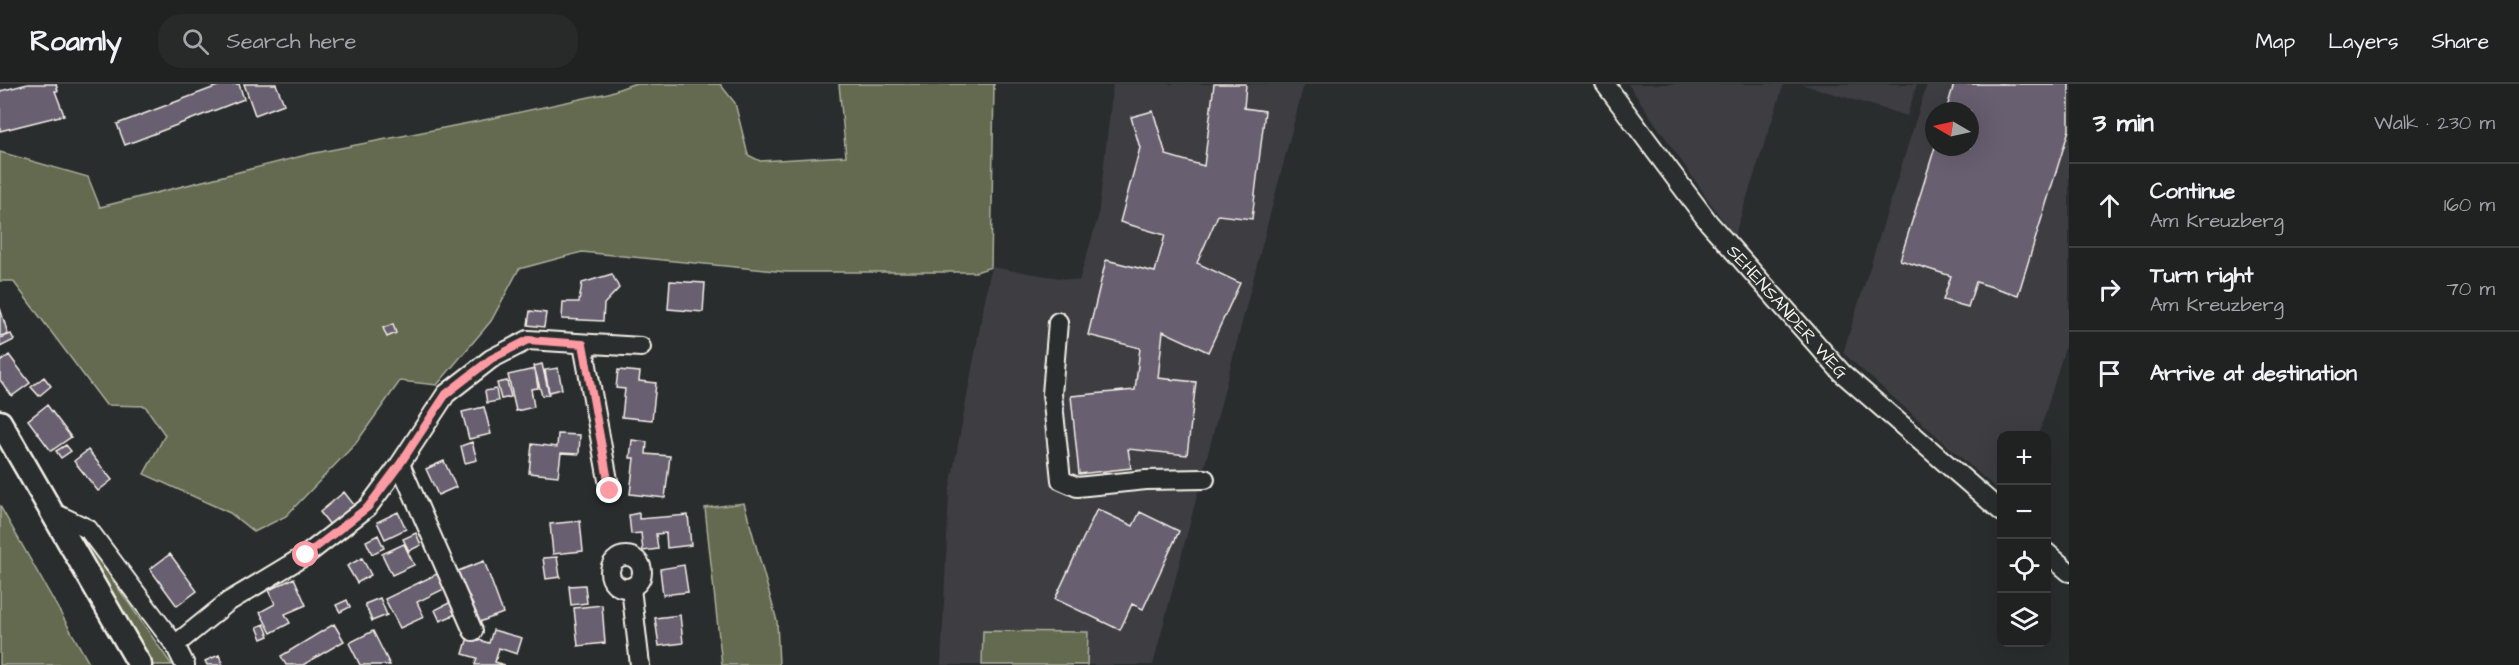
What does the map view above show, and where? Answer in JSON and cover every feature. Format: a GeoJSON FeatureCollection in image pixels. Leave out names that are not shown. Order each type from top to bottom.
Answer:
{"type":"FeatureCollection","features":[{"type":"Feature","properties":{"kind":"main road"},"geometry":{"type":"LineString","coordinates":[[0,422],[140,665]]}},
{"type":"Feature","properties":{"kind":"street","name":"SEHENSANDER WEG"},"geometry":{"type":"LineString","coordinates":[[1605,84],[1710,223],[1842,373],[1997,509]]}},
{"type":"Feature","properties":{"kind":"street"},"geometry":{"type":"LineString","coordinates":[[1058,322],[1052,393],[1061,480],[1077,487],[1146,480],[1205,479]]}},
{"type":"Feature","properties":{"kind":"street"},"geometry":{"type":"LineString","coordinates":[[175,645],[228,602],[306,555],[368,507],[400,464],[446,394],[491,359],[528,340],[641,347]]}},
{"type":"Feature","properties":{"kind":"street"},"geometry":{"type":"LineString","coordinates":[[583,344],[610,491]]}},
{"type":"Feature","properties":{"kind":"street"},"geometry":{"type":"LineString","coordinates":[[400,464],[473,631]]}},
{"type":"Feature","properties":{"kind":"street"},"geometry":{"type":"LineString","coordinates":[[54,513],[88,529],[175,645],[186,665]]}},
{"type":"Feature","properties":{"kind":"street"},"geometry":{"type":"LineString","coordinates":[[2051,556],[2069,572]]}},
{"type":"Feature","properties":{"kind":"street"},"geometry":{"type":"LineString","coordinates":[[631,588],[640,665]]}},
{"type":"Feature","properties":{"kind":"shaded area"},"geometry":{"type":"Polygon","coordinates":[[[1113,84],[1304,84],[1153,665],[941,665],[949,493],[991,267],[1079,281],[1098,217],[1113,84]]]}},
{"type":"Feature","properties":{"kind":"shaded area"},"geometry":{"type":"Polygon","coordinates":[[[1628,84],[1784,84],[1734,237],[1628,84]]]}},
{"type":"Feature","properties":{"kind":"shaded area"},"geometry":{"type":"Polygon","coordinates":[[[1801,84],[1917,84],[1907,116],[1801,84]]]}},
{"type":"Feature","properties":{"kind":"shaded area"},"geometry":{"type":"Polygon","coordinates":[[[1927,84],[2069,84],[2069,334],[2040,431],[1997,431],[1997,489],[1843,353],[1927,84]]]}},
{"type":"Feature","properties":{"kind":"green space"},"geometry":{"type":"Polygon","coordinates":[[[633,84],[720,84],[735,103],[748,155],[760,161],[846,156],[839,84],[994,84],[991,267],[976,272],[786,272],[582,252],[519,269],[491,321],[437,385],[400,381],[356,443],[286,516],[254,532],[230,513],[144,474],[165,435],[145,406],[106,405],[13,281],[0,281],[0,152],[88,177],[100,207],[310,154],[484,120],[608,93],[633,84]]]}},
{"type":"Feature","properties":{"kind":"green space"},"geometry":{"type":"Polygon","coordinates":[[[744,503],[777,621],[779,665],[722,665],[705,508],[744,503]]]}},
{"type":"Feature","properties":{"kind":"green space"},"geometry":{"type":"Polygon","coordinates":[[[0,506],[90,665],[0,665],[0,506]]]}},
{"type":"Feature","properties":{"kind":"green space"},"geometry":{"type":"Polygon","coordinates":[[[83,537],[172,665],[152,665],[77,540],[83,537]]]}},
{"type":"Feature","properties":{"kind":"green space"},"geometry":{"type":"Polygon","coordinates":[[[983,631],[1088,632],[1087,665],[982,665],[983,631]]]}},
{"type":"Feature","properties":{"kind":"building"},"geometry":{"type":"Polygon","coordinates":[[[28,84],[56,84],[58,91],[55,91],[64,115],[0,131],[0,91],[28,84]]]}},
{"type":"Feature","properties":{"kind":"building"},"geometry":{"type":"Polygon","coordinates":[[[223,84],[239,84],[244,99],[125,145],[117,124],[223,84]]]}},
{"type":"Feature","properties":{"kind":"building"},"geometry":{"type":"Polygon","coordinates":[[[244,84],[276,84],[284,104],[255,115],[244,84]]]}},
{"type":"Feature","properties":{"kind":"building"},"geometry":{"type":"Polygon","coordinates":[[[1214,84],[1246,84],[1244,108],[1265,111],[1252,219],[1218,215],[1197,263],[1240,283],[1208,352],[1163,331],[1158,378],[1196,382],[1187,455],[1128,449],[1131,468],[1079,474],[1071,396],[1135,390],[1140,348],[1088,335],[1106,260],[1155,272],[1165,235],[1120,222],[1140,148],[1131,117],[1153,111],[1166,155],[1204,166],[1214,84]]]}},
{"type":"Feature","properties":{"kind":"building"},"geometry":{"type":"Polygon","coordinates":[[[1954,84],[2069,84],[2069,130],[2018,295],[1976,282],[1968,307],[1943,300],[1951,276],[1900,260],[1932,156],[1979,156],[1979,102],[1949,102],[1954,84]]]}},
{"type":"Feature","properties":{"kind":"building"},"geometry":{"type":"Polygon","coordinates":[[[612,274],[619,288],[604,304],[603,321],[562,319],[563,302],[579,302],[582,283],[612,274]]]}},
{"type":"Feature","properties":{"kind":"building"},"geometry":{"type":"Polygon","coordinates":[[[670,281],[705,283],[703,312],[668,309],[670,281]]]}},
{"type":"Feature","properties":{"kind":"building"},"geometry":{"type":"Polygon","coordinates":[[[0,308],[8,334],[0,336],[0,308]]]}},
{"type":"Feature","properties":{"kind":"building"},"geometry":{"type":"Polygon","coordinates":[[[530,311],[546,313],[544,327],[528,325],[530,311]]]}},
{"type":"Feature","properties":{"kind":"building"},"geometry":{"type":"Polygon","coordinates":[[[393,324],[396,333],[387,337],[383,328],[393,324]]]}},
{"type":"Feature","properties":{"kind":"building"},"geometry":{"type":"Polygon","coordinates":[[[11,334],[14,340],[0,347],[0,338],[11,334]]]}},
{"type":"Feature","properties":{"kind":"building"},"geometry":{"type":"Polygon","coordinates":[[[9,355],[30,383],[12,396],[0,380],[0,362],[9,355]]]}},
{"type":"Feature","properties":{"kind":"building"},"geometry":{"type":"Polygon","coordinates":[[[542,364],[549,394],[542,396],[534,366],[542,364]]]}},
{"type":"Feature","properties":{"kind":"building"},"geometry":{"type":"Polygon","coordinates":[[[558,368],[562,389],[549,392],[545,370],[558,368]]]}},
{"type":"Feature","properties":{"kind":"building"},"geometry":{"type":"Polygon","coordinates":[[[535,369],[538,388],[531,389],[534,407],[516,411],[508,375],[535,369]]]}},
{"type":"Feature","properties":{"kind":"building"},"geometry":{"type":"Polygon","coordinates":[[[618,370],[640,372],[639,381],[656,383],[652,420],[622,417],[625,389],[616,388],[618,370]]]}},
{"type":"Feature","properties":{"kind":"building"},"geometry":{"type":"Polygon","coordinates":[[[44,377],[51,386],[39,396],[31,387],[44,377]]]}},
{"type":"Feature","properties":{"kind":"building"},"geometry":{"type":"Polygon","coordinates":[[[507,381],[511,397],[501,399],[497,383],[507,381]]]}},
{"type":"Feature","properties":{"kind":"building"},"geometry":{"type":"Polygon","coordinates":[[[496,389],[498,401],[487,403],[485,391],[496,389]]]}},
{"type":"Feature","properties":{"kind":"building"},"geometry":{"type":"Polygon","coordinates":[[[47,405],[71,437],[51,451],[28,420],[47,405]]]}},
{"type":"Feature","properties":{"kind":"building"},"geometry":{"type":"Polygon","coordinates":[[[484,407],[491,434],[469,439],[462,412],[484,407]]]}},
{"type":"Feature","properties":{"kind":"building"},"geometry":{"type":"Polygon","coordinates":[[[558,434],[580,435],[579,454],[561,453],[558,476],[529,473],[532,444],[557,447],[558,434]]]}},
{"type":"Feature","properties":{"kind":"building"},"geometry":{"type":"Polygon","coordinates":[[[632,440],[647,442],[646,454],[670,456],[665,498],[630,494],[634,458],[630,458],[632,440]]]}},
{"type":"Feature","properties":{"kind":"building"},"geometry":{"type":"Polygon","coordinates":[[[472,442],[477,460],[465,463],[461,446],[472,442]]]}},
{"type":"Feature","properties":{"kind":"building"},"geometry":{"type":"Polygon","coordinates":[[[66,445],[71,451],[61,458],[56,451],[66,445]]]}},
{"type":"Feature","properties":{"kind":"building"},"geometry":{"type":"Polygon","coordinates":[[[88,450],[112,480],[98,491],[74,461],[88,450]]]}},
{"type":"Feature","properties":{"kind":"building"},"geometry":{"type":"Polygon","coordinates":[[[444,461],[456,487],[438,495],[426,469],[444,461]]]}},
{"type":"Feature","properties":{"kind":"building"},"geometry":{"type":"Polygon","coordinates":[[[344,492],[358,510],[333,529],[320,512],[344,492]]]}},
{"type":"Feature","properties":{"kind":"building"},"geometry":{"type":"Polygon","coordinates":[[[1097,509],[1133,526],[1140,512],[1179,531],[1143,609],[1132,604],[1120,630],[1055,599],[1097,509]]]}},
{"type":"Feature","properties":{"kind":"building"},"geometry":{"type":"Polygon","coordinates":[[[398,512],[406,529],[385,539],[377,522],[398,512]]]}},
{"type":"Feature","properties":{"kind":"building"},"geometry":{"type":"Polygon","coordinates":[[[639,513],[639,519],[688,515],[691,545],[667,548],[666,533],[656,534],[658,549],[643,551],[641,533],[631,534],[629,515],[639,513]]]}},
{"type":"Feature","properties":{"kind":"building"},"geometry":{"type":"Polygon","coordinates":[[[580,521],[583,551],[553,554],[550,524],[580,521]]]}},
{"type":"Feature","properties":{"kind":"building"},"geometry":{"type":"Polygon","coordinates":[[[416,533],[421,545],[409,551],[403,539],[416,533]]]}},
{"type":"Feature","properties":{"kind":"building"},"geometry":{"type":"Polygon","coordinates":[[[378,535],[384,548],[372,554],[366,541],[378,535]]]}},
{"type":"Feature","properties":{"kind":"building"},"geometry":{"type":"Polygon","coordinates":[[[404,544],[414,565],[392,575],[382,554],[404,544]]]}},
{"type":"Feature","properties":{"kind":"building"},"geometry":{"type":"Polygon","coordinates":[[[170,554],[197,591],[177,606],[150,569],[170,554]]]}},
{"type":"Feature","properties":{"kind":"building"},"geometry":{"type":"Polygon","coordinates":[[[557,557],[560,577],[546,579],[543,558],[557,557]]]}},
{"type":"Feature","properties":{"kind":"building"},"geometry":{"type":"Polygon","coordinates":[[[362,558],[371,575],[357,583],[347,566],[362,558]]]}},
{"type":"Feature","properties":{"kind":"building"},"geometry":{"type":"Polygon","coordinates":[[[484,561],[503,613],[477,623],[458,571],[484,561]]]}},
{"type":"Feature","properties":{"kind":"building"},"geometry":{"type":"Polygon","coordinates":[[[684,565],[688,592],[663,595],[660,569],[684,565]]]}},
{"type":"Feature","properties":{"kind":"building"},"geometry":{"type":"Polygon","coordinates":[[[439,573],[446,588],[417,602],[424,617],[400,628],[385,599],[439,573]]]}},
{"type":"Feature","properties":{"kind":"building"},"geometry":{"type":"Polygon","coordinates":[[[294,578],[306,605],[285,614],[290,623],[271,633],[260,612],[275,604],[269,590],[294,578]]]}},
{"type":"Feature","properties":{"kind":"building"},"geometry":{"type":"Polygon","coordinates":[[[585,585],[587,603],[571,605],[569,586],[585,585]]]}},
{"type":"Feature","properties":{"kind":"building"},"geometry":{"type":"Polygon","coordinates":[[[380,598],[387,615],[372,621],[365,604],[380,598]]]}},
{"type":"Feature","properties":{"kind":"building"},"geometry":{"type":"Polygon","coordinates":[[[347,600],[350,607],[340,612],[336,605],[347,600]]]}},
{"type":"Feature","properties":{"kind":"building"},"geometry":{"type":"Polygon","coordinates":[[[451,602],[456,614],[440,621],[435,610],[451,602]]]}},
{"type":"Feature","properties":{"kind":"building"},"geometry":{"type":"Polygon","coordinates":[[[602,605],[605,643],[578,646],[574,608],[602,605]]]}},
{"type":"Feature","properties":{"kind":"building"},"geometry":{"type":"Polygon","coordinates":[[[680,615],[683,643],[659,646],[655,618],[680,615]]]}},
{"type":"Feature","properties":{"kind":"building"},"geometry":{"type":"Polygon","coordinates":[[[264,624],[269,636],[262,639],[257,627],[264,624]]]}},
{"type":"Feature","properties":{"kind":"building"},"geometry":{"type":"Polygon","coordinates":[[[334,624],[344,641],[303,665],[286,665],[281,656],[334,624]]]}},
{"type":"Feature","properties":{"kind":"building"},"geometry":{"type":"Polygon","coordinates":[[[493,630],[522,638],[517,654],[499,648],[495,662],[505,665],[475,665],[477,658],[463,654],[468,637],[489,643],[493,630]]]}},
{"type":"Feature","properties":{"kind":"building"},"geometry":{"type":"Polygon","coordinates":[[[373,631],[390,665],[360,665],[349,643],[373,631]]]}},
{"type":"Feature","properties":{"kind":"building"},"geometry":{"type":"Polygon","coordinates":[[[219,655],[223,665],[207,665],[205,661],[219,655]]]}},
{"type":"Feature","properties":{"kind":"route"},"geometry":{"type":"LineString","coordinates":[[306,555],[368,507],[400,464],[446,394],[491,359],[528,340],[583,344],[610,491]]}}]}
